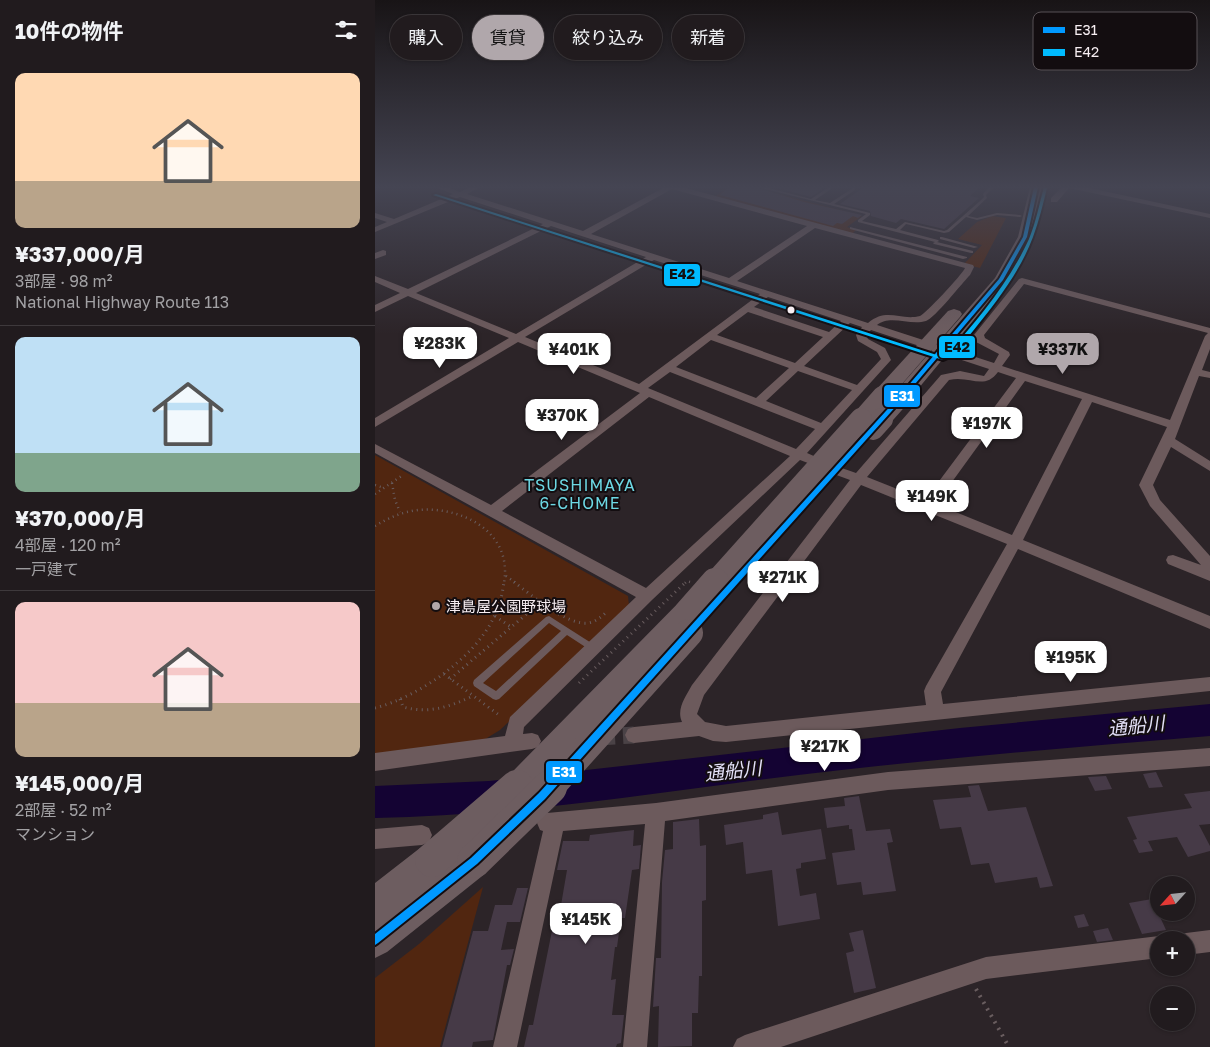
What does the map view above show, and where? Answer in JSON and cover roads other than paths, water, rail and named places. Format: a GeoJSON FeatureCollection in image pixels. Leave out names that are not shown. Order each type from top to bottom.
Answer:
{"type":"FeatureCollection","features":[{"type":"Feature","properties":{"kind":"highway"},"geometry":{"type":"LineString","coordinates":[[935,347],[987,278],[1015,236]]}},
{"type":"Feature","properties":{"kind":"highway"},"geometry":{"type":"LineString","coordinates":[[375,940],[474,862],[541,796],[828,467],[879,396],[935,347],[1001,280],[1025,236]]}},
{"type":"Feature","properties":{"kind":"highway"},"geometry":{"type":"LineString","coordinates":[[375,904],[427,847],[523,782],[828,467]]}},
{"type":"Feature","properties":{"kind":"street"},"geometry":{"type":"LineString","coordinates":[[375,309],[525,236]]}},
{"type":"Feature","properties":{"kind":"street"},"geometry":{"type":"LineString","coordinates":[[590,236],[1174,425]]}},
{"type":"Feature","properties":{"kind":"street"},"geometry":{"type":"LineString","coordinates":[[731,281],[798,236]]}},
{"type":"Feature","properties":{"kind":"street"},"geometry":{"type":"LineString","coordinates":[[824,428],[879,396],[886,360],[885,353],[880,348],[867,344],[861,338],[863,332],[885,317],[911,320],[925,318],[967,273],[970,267],[927,250],[863,236]]}},
{"type":"Feature","properties":{"kind":"street"},"geometry":{"type":"LineString","coordinates":[[375,423],[654,256]]}},
{"type":"Feature","properties":{"kind":"street"},"geometry":{"type":"LineString","coordinates":[[375,280],[1210,623]]}},
{"type":"Feature","properties":{"kind":"street"},"geometry":{"type":"LineString","coordinates":[[513,743],[516,723],[647,596],[828,467],[945,376],[960,374],[984,379],[988,378],[1005,355],[1004,352],[979,340],[979,335],[1022,281],[1210,337],[1168,440],[1146,485],[1155,503],[1210,566]]}},
{"type":"Feature","properties":{"kind":"street"},"geometry":{"type":"LineString","coordinates":[[491,512],[645,390],[667,367],[767,293]]}},
{"type":"Feature","properties":{"kind":"street"},"geometry":{"type":"LineString","coordinates":[[747,308],[831,336]]}},
{"type":"Feature","properties":{"kind":"street"},"geometry":{"type":"LineString","coordinates":[[758,402],[849,319]]}},
{"type":"Feature","properties":{"kind":"street"},"geometry":{"type":"LineString","coordinates":[[709,336],[879,396]]}},
{"type":"Feature","properties":{"kind":"street"},"geometry":{"type":"LineString","coordinates":[[667,367],[824,428]]}},
{"type":"Feature","properties":{"kind":"street"},"geometry":{"type":"LineString","coordinates":[[1195,372],[1210,375]]}},
{"type":"Feature","properties":{"kind":"street"},"geometry":{"type":"LineString","coordinates":[[929,506],[1023,376]]}},
{"type":"Feature","properties":{"kind":"street"},"geometry":{"type":"LineString","coordinates":[[936,713],[932,690],[1015,542],[1089,397]]}},
{"type":"Feature","properties":{"kind":"street"},"geometry":{"type":"LineString","coordinates":[[699,728],[688,716],[691,703],[828,467],[824,428]]}},
{"type":"Feature","properties":{"kind":"street"},"geometry":{"type":"LineString","coordinates":[[1168,440],[1210,467]]}},
{"type":"Feature","properties":{"kind":"street"},"geometry":{"type":"LineString","coordinates":[[375,448],[647,596]]}},
{"type":"Feature","properties":{"kind":"street"},"geometry":{"type":"LineString","coordinates":[[1173,560],[1210,575]]}},
{"type":"Feature","properties":{"kind":"street"},"geometry":{"type":"LineString","coordinates":[[634,735],[699,728],[713,733],[725,734],[1210,684]]}},
{"type":"Feature","properties":{"kind":"street"},"geometry":{"type":"LineString","coordinates":[[375,762],[532,741]]}},
{"type":"Feature","properties":{"kind":"street"},"geometry":{"type":"LineString","coordinates":[[505,1047],[551,823],[656,813],[888,781],[1210,757]]}},
{"type":"Feature","properties":{"kind":"street"},"geometry":{"type":"LineString","coordinates":[[635,1047],[656,813]]}},
{"type":"Feature","properties":{"kind":"street"},"geometry":{"type":"LineString","coordinates":[[375,839],[427,847]]}},
{"type":"Feature","properties":{"kind":"street"},"geometry":{"type":"LineString","coordinates":[[1195,943],[1210,941]]}},
{"type":"Feature","properties":{"kind":"street"},"geometry":{"type":"LineString","coordinates":[[745,1047],[986,968],[1150,948]]}},
{"type":"Feature","properties":{"kind":"lane"},"geometry":{"type":"LineString","coordinates":[[878,236],[927,250],[965,258]]}},
{"type":"Feature","properties":{"kind":"lane"},"geometry":{"type":"LineString","coordinates":[[919,236],[971,252]]}},
{"type":"Feature","properties":{"kind":"lane"},"geometry":{"type":"LineString","coordinates":[[927,250],[943,236]]}},
{"type":"Feature","properties":{"kind":"lane"},"geometry":{"type":"LineString","coordinates":[[938,241],[976,246]]}},
{"type":"Feature","properties":{"kind":"lane"},"geometry":{"type":"LineString","coordinates":[[567,630],[496,696],[477,682],[549,619],[567,630],[594,648]]}},
{"type":"Feature","properties":{"kind":"water","name":"通船川"},"geometry":{"type":"Polygon","coordinates":[[[1210,704],[1210,736],[913,762],[795,775],[601,801],[511,810],[420,817],[375,818],[375,786],[489,781],[960,728],[1210,704]]]}},
{"type":"Feature","properties":{"kind":"tunnel"},"geometry":{"type":"LineString","coordinates":[[598,737],[634,735]]}},
{"type":"Feature","properties":{"kind":"place","name":"津島屋公園野球場"},"geometry":{"type":"Point","coordinates":[436,606]}},
{"type":"Feature","properties":{"kind":"district","name":"TSUSHIMAYA 6-CHOME"},"geometry":{"type":"Point","coordinates":[580,494]}}]}
